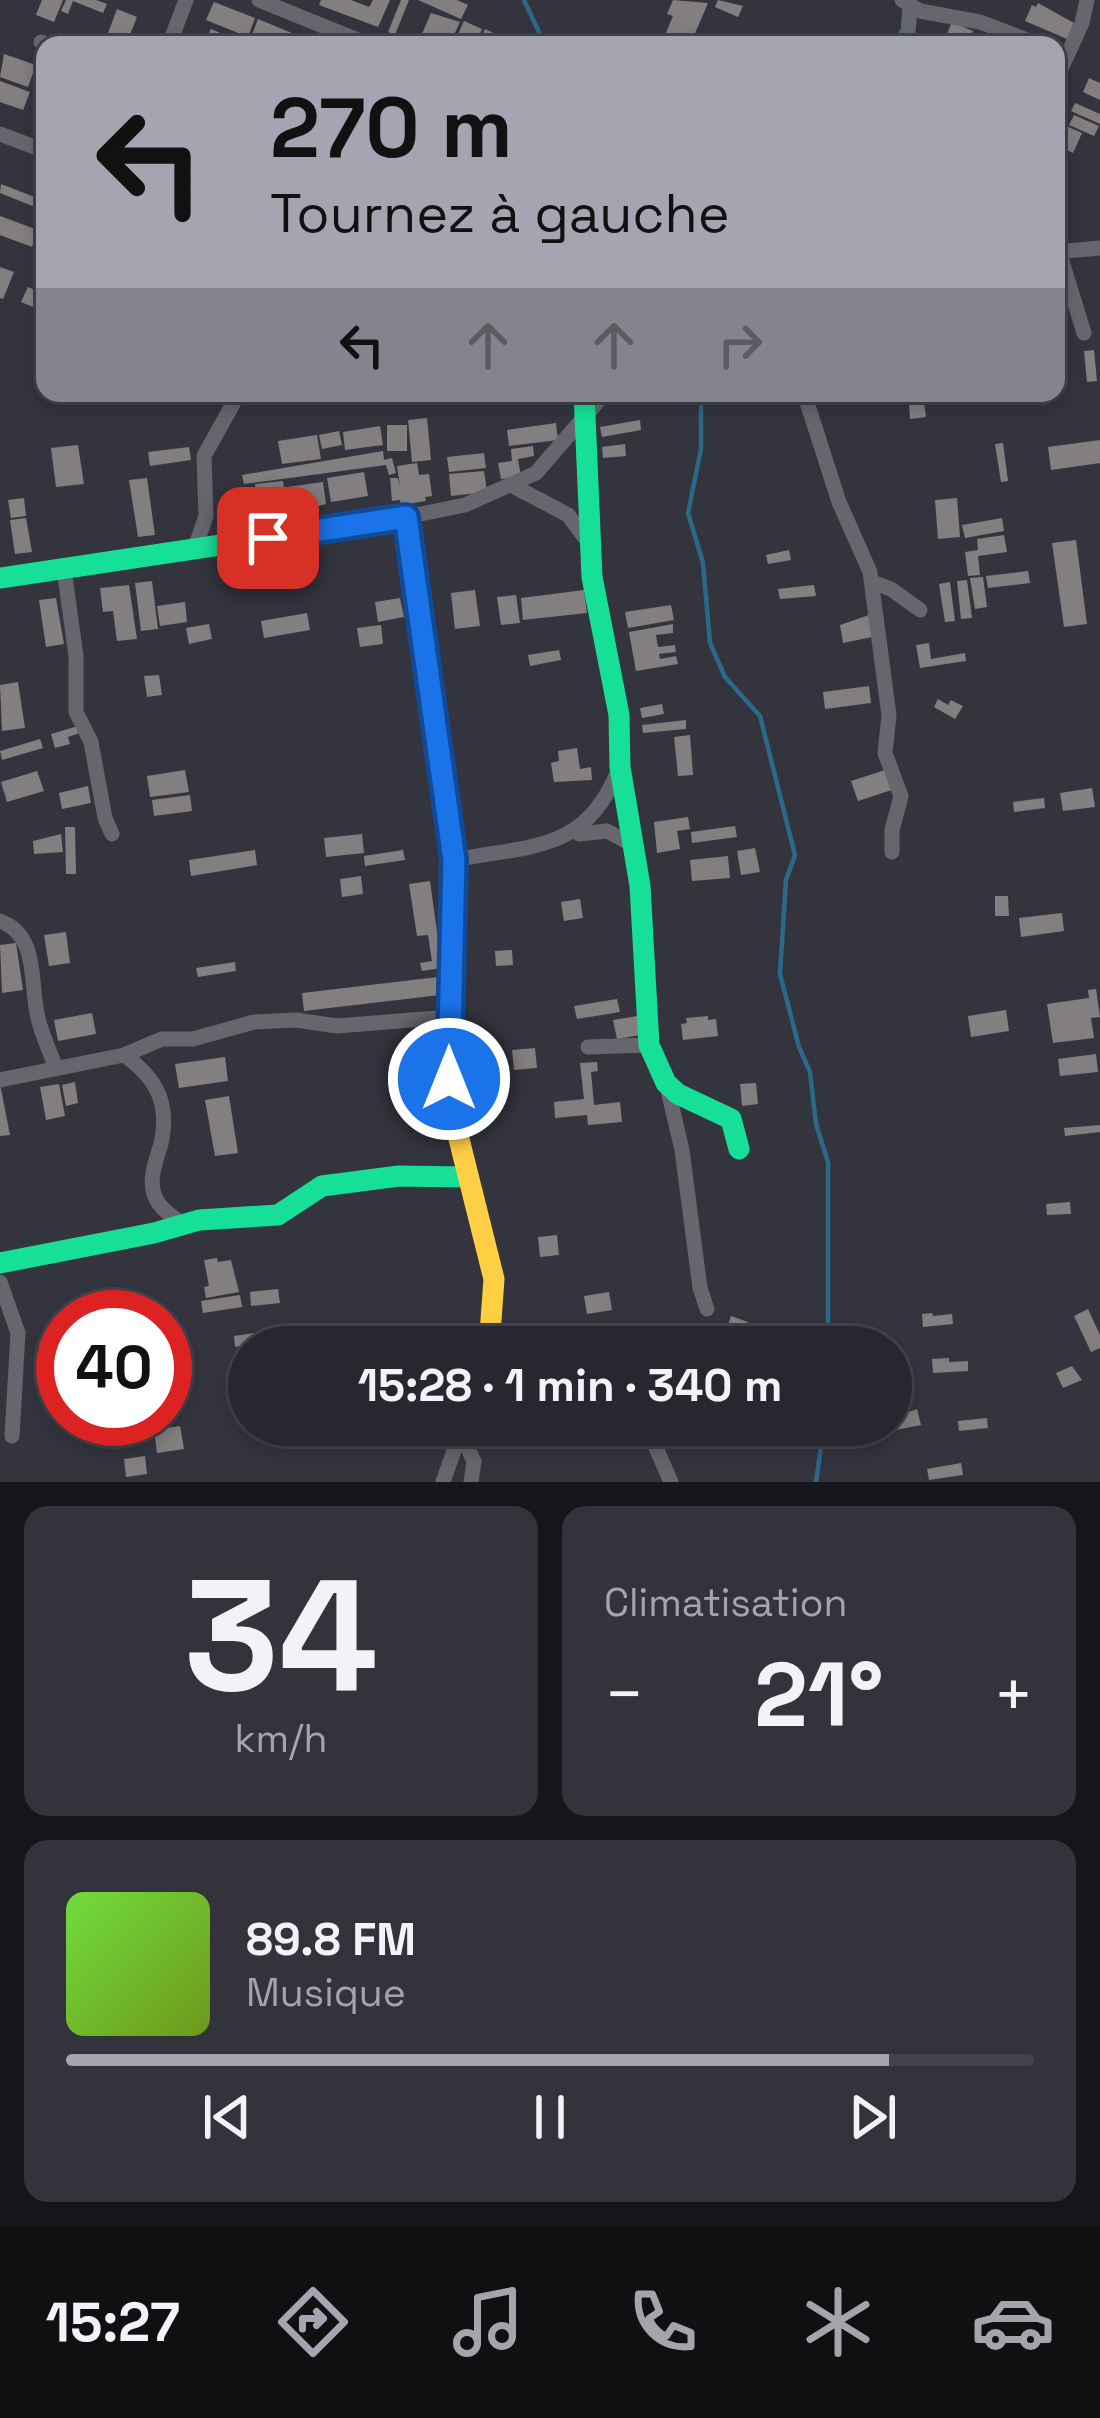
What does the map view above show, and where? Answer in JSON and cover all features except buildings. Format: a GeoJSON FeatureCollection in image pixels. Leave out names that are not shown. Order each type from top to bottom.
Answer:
{"type":"FeatureCollection","features":[{"type":"Feature","properties":{"kind":"street"},"geometry":{"type":"LineString","coordinates":[[172,36],[186,0]]}},
{"type":"Feature","properties":{"kind":"street"},"geometry":{"type":"LineString","coordinates":[[259,0],[347,36]]}},
{"type":"Feature","properties":{"kind":"street"},"geometry":{"type":"LineString","coordinates":[[1065,51],[1082,23],[1087,0]]}},
{"type":"Feature","properties":{"kind":"street"},"geometry":{"type":"LineString","coordinates":[[907,36],[906,3],[1017,36]]}},
{"type":"Feature","properties":{"kind":"street"},"geometry":{"type":"LineString","coordinates":[[0,134],[36,148]]}},
{"type":"Feature","properties":{"kind":"street"},"geometry":{"type":"LineString","coordinates":[[1065,250],[1097,252]]}},
{"type":"Feature","properties":{"kind":"street"},"geometry":{"type":"LineString","coordinates":[[1065,274],[1084,333]]}},
{"type":"Feature","properties":{"kind":"street"},"geometry":{"type":"LineString","coordinates":[[195,548],[206,516],[204,456],[234,402]]}},
{"type":"Feature","properties":{"kind":"street"},"geometry":{"type":"LineString","coordinates":[[807,402],[839,502],[872,582],[889,715],[886,760],[901,796],[892,852]]}},
{"type":"Feature","properties":{"kind":"street"},"geometry":{"type":"LineString","coordinates":[[0,578],[465,505],[513,486],[550,461],[584,403]]}},
{"type":"Feature","properties":{"kind":"street"},"geometry":{"type":"LineString","coordinates":[[584,403],[590,471],[588,542],[620,716],[620,767],[640,886],[649,1046],[677,1123],[707,1310]]}},
{"type":"Feature","properties":{"kind":"street"},"geometry":{"type":"LineString","coordinates":[[513,486],[568,515],[588,542]]}},
{"type":"Feature","properties":{"kind":"street"},"geometry":{"type":"LineString","coordinates":[[406,517],[454,860],[451,1108],[494,1279],[492,1326]]}},
{"type":"Feature","properties":{"kind":"street"},"geometry":{"type":"LineString","coordinates":[[64,569],[76,656],[76,712],[91,742],[112,834]]}},
{"type":"Feature","properties":{"kind":"street"},"geometry":{"type":"LineString","coordinates":[[872,582],[920,610]]}},
{"type":"Feature","properties":{"kind":"street"},"geometry":{"type":"LineString","coordinates":[[571,836],[600,808],[620,767]]}},
{"type":"Feature","properties":{"kind":"street"},"geometry":{"type":"LineString","coordinates":[[454,860],[600,830],[614,832],[631,844]]}},
{"type":"Feature","properties":{"kind":"street"},"geometry":{"type":"LineString","coordinates":[[0,922],[20,931],[28,947],[37,1017],[56,1069]]}},
{"type":"Feature","properties":{"kind":"street"},"geometry":{"type":"LineString","coordinates":[[0,1080],[254,1022],[296,1020],[337,1027],[449,1017]]}},
{"type":"Feature","properties":{"kind":"street"},"geometry":{"type":"LineString","coordinates":[[589,1047],[649,1046]]}},
{"type":"Feature","properties":{"kind":"street"},"geometry":{"type":"LineString","coordinates":[[124,1055],[150,1074],[160,1095],[162,1139],[153,1165],[153,1194],[183,1225]]}},
{"type":"Feature","properties":{"kind":"street"},"geometry":{"type":"LineString","coordinates":[[666,1083],[687,1099],[731,1118],[740,1149]]}},
{"type":"Feature","properties":{"kind":"street"},"geometry":{"type":"LineString","coordinates":[[0,1263],[183,1225],[278,1215],[322,1186],[399,1176],[468,1177]]}},
{"type":"Feature","properties":{"kind":"street"},"geometry":{"type":"LineString","coordinates":[[0,1282],[18,1333],[12,1436]]}},
{"type":"Feature","properties":{"kind":"street"},"geometry":{"type":"LineString","coordinates":[[443,1482],[456,1446]]}},
{"type":"Feature","properties":{"kind":"street"},"geometry":{"type":"LineString","coordinates":[[468,1446],[474,1461],[471,1482]]}},
{"type":"Feature","properties":{"kind":"street"},"geometry":{"type":"LineString","coordinates":[[655,1446],[671,1482]]}},
{"type":"Feature","properties":{"kind":"waterway"},"geometry":{"type":"LineString","coordinates":[[524,0],[541,36]]}},
{"type":"Feature","properties":{"kind":"waterway"},"geometry":{"type":"LineString","coordinates":[[898,36],[904,28]]}},
{"type":"Feature","properties":{"kind":"waterway"},"geometry":{"type":"LineString","coordinates":[[701,402],[701,449],[688,513],[703,563],[710,643],[725,677],[760,716],[795,855],[786,880],[780,974],[810,1072],[816,1124],[828,1162],[828,1326]]}},
{"type":"Feature","properties":{"kind":"waterway"},"geometry":{"type":"LineString","coordinates":[[816,1482],[821,1446]]}},
{"type":"Feature","properties":{"kind":"traffic: fast"},"geometry":{"type":"LineString","coordinates":[[584,402],[592,577],[619,715],[620,767],[640,886],[649,1045],[666,1083],[678,1094],[731,1119],[739,1149]]}},
{"type":"Feature","properties":{"kind":"traffic: fast"},"geometry":{"type":"LineString","coordinates":[[0,578],[406,517],[451,841]]}},
{"type":"Feature","properties":{"kind":"traffic: fast"},"geometry":{"type":"LineString","coordinates":[[0,1263],[199,1220],[278,1215],[322,1186],[399,1176],[468,1177]]}},
{"type":"Feature","properties":{"kind":"traffic: slow"},"geometry":{"type":"LineString","coordinates":[[451,841],[447,1051],[451,1107],[494,1279],[491,1326]]}},
{"type":"Feature","properties":{"kind":"route"},"geometry":{"type":"LineString","coordinates":[[268,538],[406,517],[454,860],[449,1079]]}}]}
